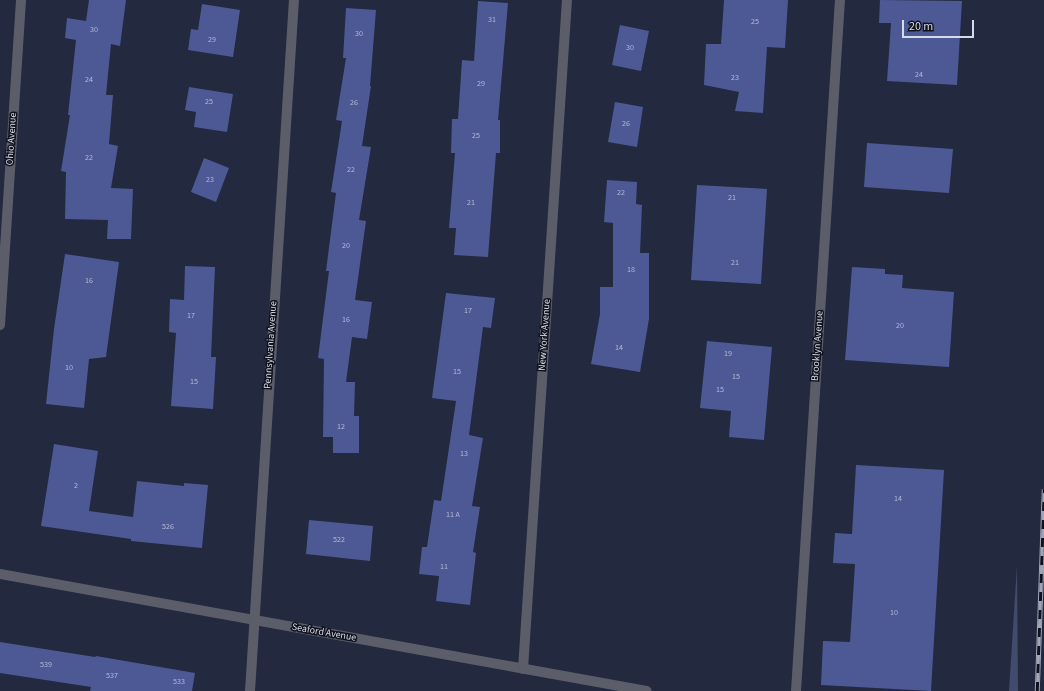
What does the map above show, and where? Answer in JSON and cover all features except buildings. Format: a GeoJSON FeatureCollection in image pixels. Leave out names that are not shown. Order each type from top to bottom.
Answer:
{"type":"FeatureCollection","features":[{"type":"Feature","properties":{"kind":"street","name":"Ohio Avenue"},"geometry":{"type":"LineString","coordinates":[[0,325],[21,0]]}},
{"type":"Feature","properties":{"kind":"street","name":"Pennsylvania Avenue"},"geometry":{"type":"LineString","coordinates":[[250,691],[294,0]]}},
{"type":"Feature","properties":{"kind":"street","name":"New York Avenue"},"geometry":{"type":"LineString","coordinates":[[523,669],[567,0]]}},
{"type":"Feature","properties":{"kind":"street","name":"Brooklyn Avenue"},"geometry":{"type":"LineString","coordinates":[[796,691],[840,0]]}},
{"type":"Feature","properties":{"kind":"street","name":"Seaford Avenue"},"geometry":{"type":"LineString","coordinates":[[0,574],[648,691]]}},
{"type":"Feature","properties":{"kind":"shaded area"},"geometry":{"type":"Polygon","coordinates":[[[1017,565],[1018,691],[1009,691],[1017,565]]]}},
{"type":"Feature","properties":{"kind":"railway"},"geometry":{"type":"LineString","coordinates":[[1037,691],[1044,489]]}}]}
